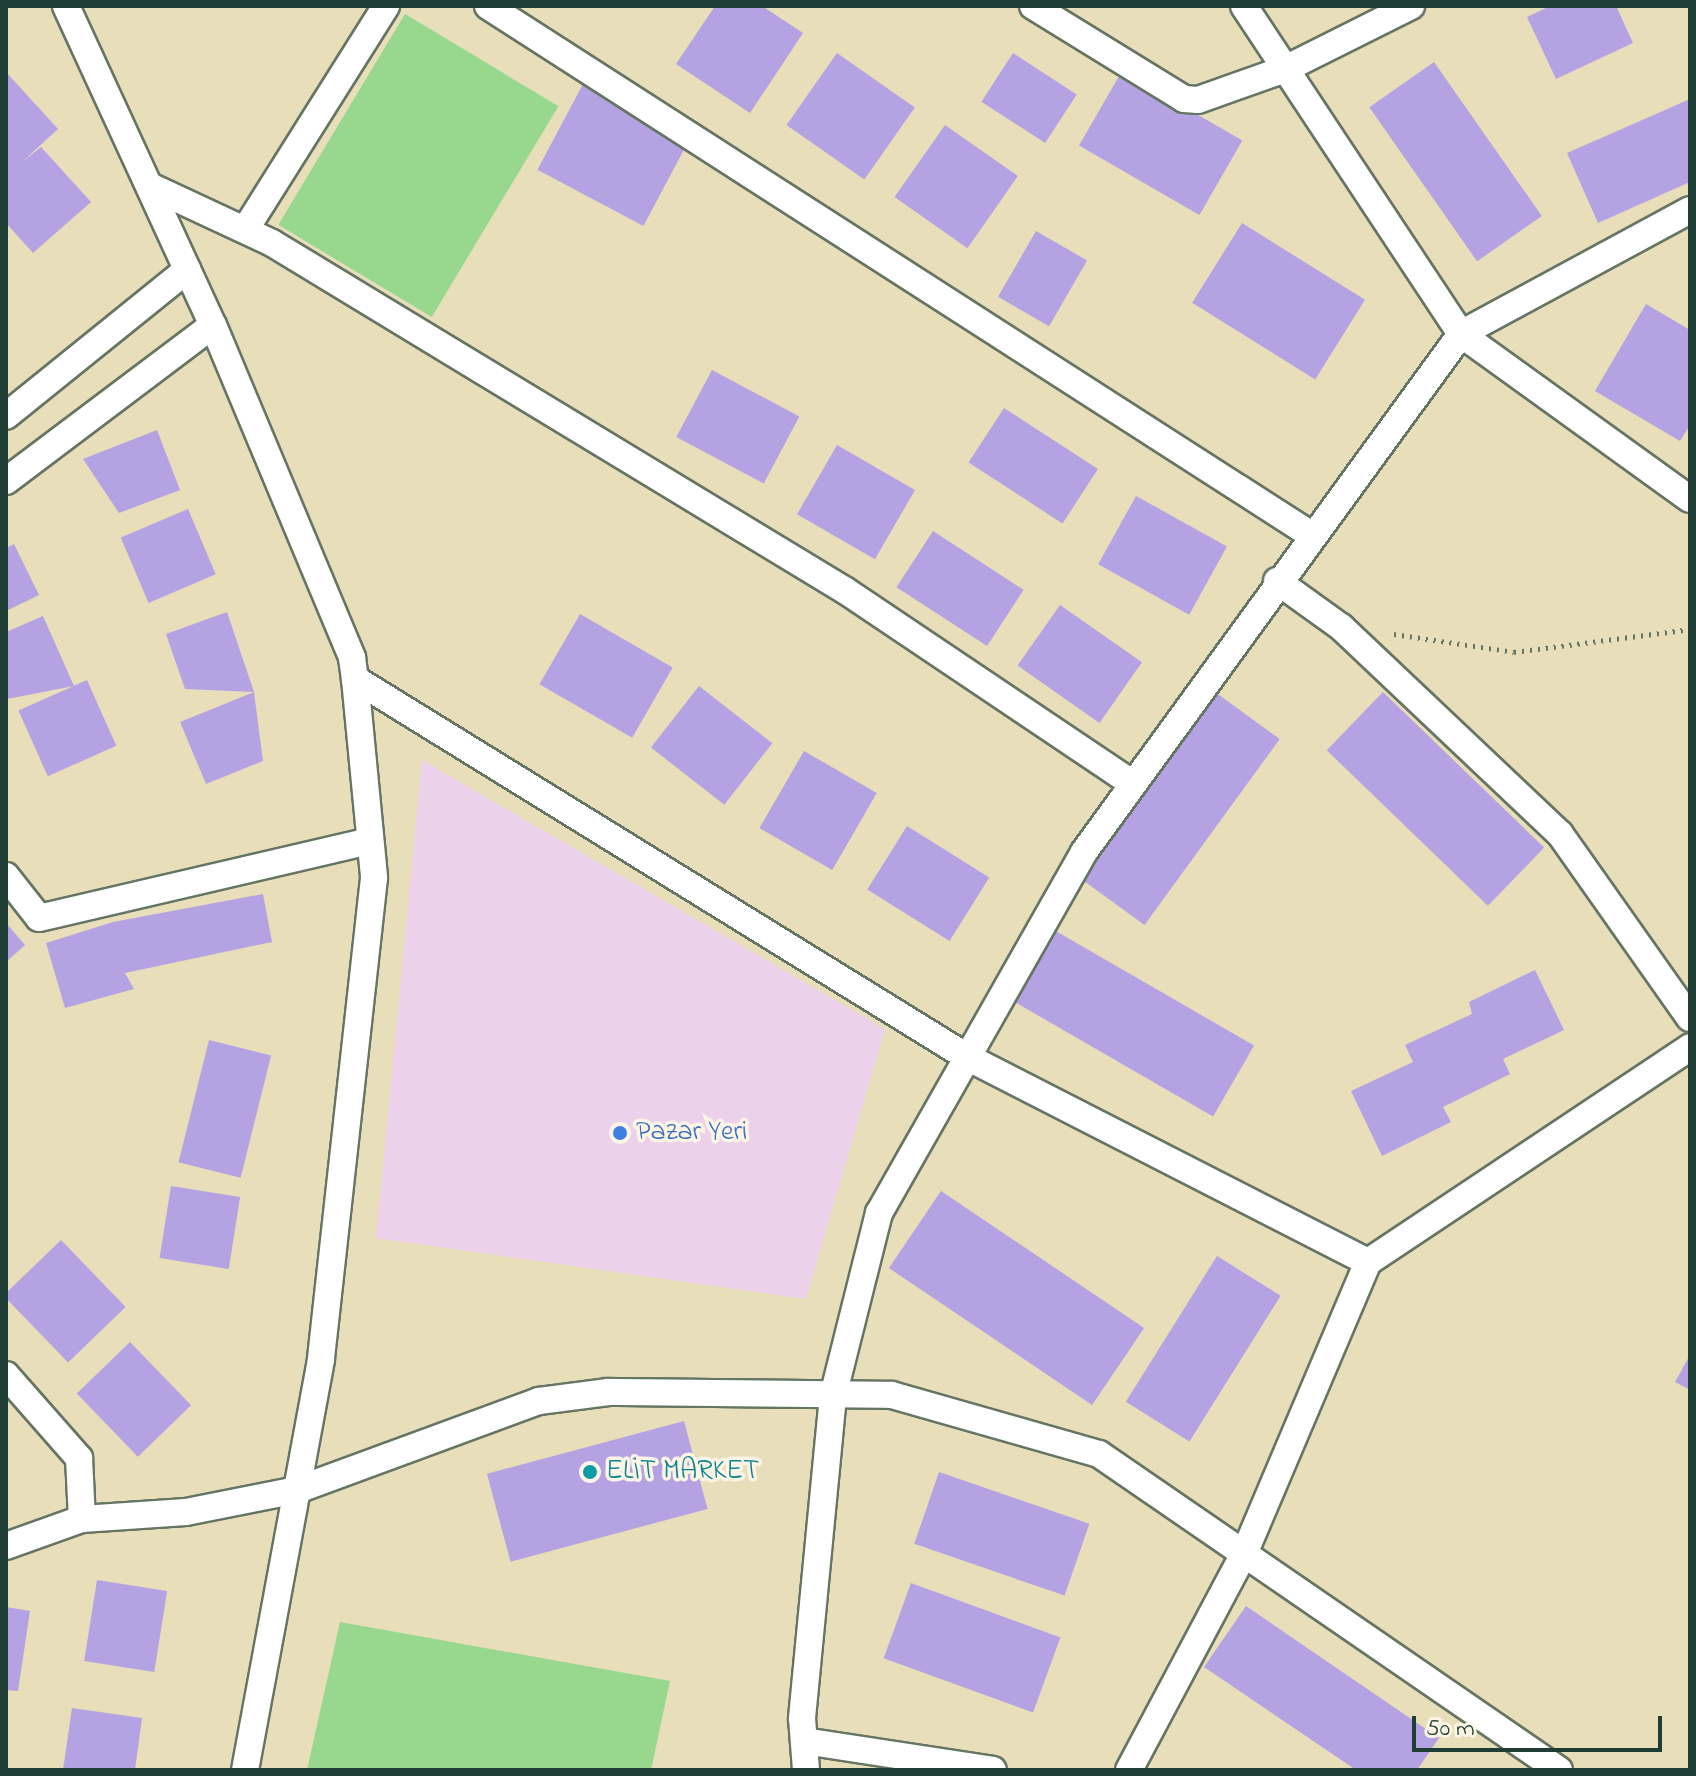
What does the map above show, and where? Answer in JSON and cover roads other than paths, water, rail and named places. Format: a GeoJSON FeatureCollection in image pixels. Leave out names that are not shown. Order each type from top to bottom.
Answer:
{"type":"FeatureCollection","features":[{"type":"Feature","properties":{"kind":"street"},"geometry":{"type":"LineString","coordinates":[[66,6],[213,325],[352,658],[355,679],[374,878],[323,1344],[245,1770]]}},
{"type":"Feature","properties":{"kind":"street"},"geometry":{"type":"LineString","coordinates":[[245,230],[386,6]]}},
{"type":"Feature","properties":{"kind":"street"},"geometry":{"type":"LineString","coordinates":[[1033,6],[1184,99],[1214,98],[1285,69],[1411,6]]}},
{"type":"Feature","properties":{"kind":"street"},"geometry":{"type":"LineString","coordinates":[[1244,6],[1461,334],[1690,499]]}},
{"type":"Feature","properties":{"kind":"street"},"geometry":{"type":"LineString","coordinates":[[499,8],[1313,536]]}},
{"type":"Feature","properties":{"kind":"street"},"geometry":{"type":"LineString","coordinates":[[152,187],[245,230],[846,591],[1133,784]]}},
{"type":"Feature","properties":{"kind":"street"},"geometry":{"type":"LineString","coordinates":[[806,1770],[804,1741],[833,1396],[879,1213],[967,1057],[1084,852],[1277,581],[1461,334],[1690,210]]}},
{"type":"Feature","properties":{"kind":"street"},"geometry":{"type":"LineString","coordinates":[[6,416],[187,270]]}},
{"type":"Feature","properties":{"kind":"street"},"geometry":{"type":"LineString","coordinates":[[6,481],[213,325]]}},
{"type":"Feature","properties":{"kind":"street"},"geometry":{"type":"LineString","coordinates":[[1277,581],[1341,627],[1560,834],[1690,1018]]}},
{"type":"Feature","properties":{"kind":"street"},"geometry":{"type":"LineString","coordinates":[[355,679],[967,1057],[1368,1262]]}},
{"type":"Feature","properties":{"kind":"street"},"geometry":{"type":"LineString","coordinates":[[6,876],[39,918],[370,841]]}},
{"type":"Feature","properties":{"kind":"street"},"geometry":{"type":"LineString","coordinates":[[1129,1770],[1244,1554],[1368,1262],[1690,1047]]}},
{"type":"Feature","properties":{"kind":"street"},"geometry":{"type":"LineString","coordinates":[[6,1375],[79,1458],[82,1519]]}},
{"type":"Feature","properties":{"kind":"street"},"geometry":{"type":"LineString","coordinates":[[6,1546],[82,1519],[186,1512],[297,1490],[539,1401],[608,1392],[892,1395],[1099,1454],[1559,1770]]}},
{"type":"Feature","properties":{"kind":"street"},"geometry":{"type":"LineString","coordinates":[[804,1741],[993,1770]]}},
{"type":"Feature","properties":{"kind":"place","name":"Pazar Yeri"},"geometry":{"type":"Point","coordinates":[620,1133]}},
{"type":"Feature","properties":{"kind":"place","name":"ELİT MARKET"},"geometry":{"type":"Point","coordinates":[590,1472]}}]}
